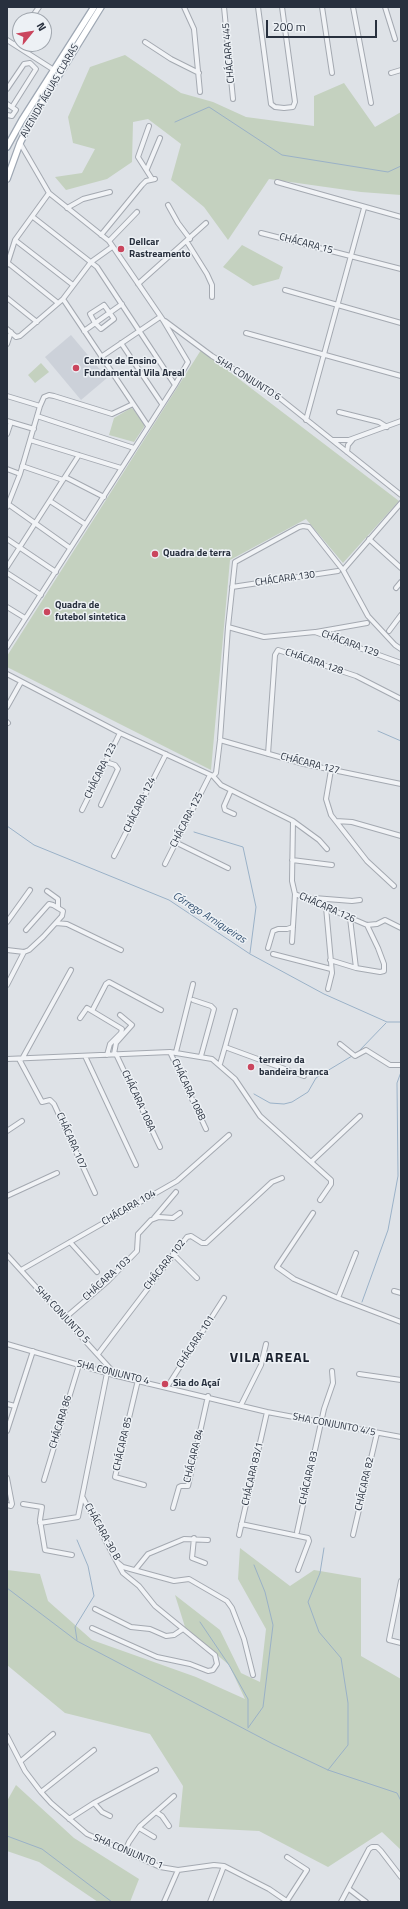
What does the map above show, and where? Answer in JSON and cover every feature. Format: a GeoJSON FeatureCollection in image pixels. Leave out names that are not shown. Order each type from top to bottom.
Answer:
{"type":"FeatureCollection","features":[{"type":"Feature","properties":{"kind":"main road","name":"AVENIDA ÁGUAS CLARAS"},"geometry":{"type":"LineString","coordinates":[[7,147],[22,120],[94,7]]}},
{"type":"Feature","properties":{"kind":"main road","name":"AVENIDA ÁGUAS CLARAS"},"geometry":{"type":"LineString","coordinates":[[7,179],[20,143],[29,126],[101,7]]}},
{"type":"Feature","properties":{"kind":"main road"},"geometry":{"type":"LineString","coordinates":[[22,120],[29,126]]}},
{"type":"Feature","properties":{"kind":"street"},"geometry":{"type":"LineString","coordinates":[[184,7],[194,29],[200,92]]}},
{"type":"Feature","properties":{"kind":"street","name":"CHÁCARA 445"},"geometry":{"type":"LineString","coordinates":[[224,7],[233,99]]}},
{"type":"Feature","properties":{"kind":"street"},"geometry":{"type":"LineString","coordinates":[[258,7],[271,104],[275,107],[284,108],[293,107],[295,102],[282,7]]}},
{"type":"Feature","properties":{"kind":"street"},"geometry":{"type":"LineString","coordinates":[[322,7],[332,73]]}},
{"type":"Feature","properties":{"kind":"street"},"geometry":{"type":"LineString","coordinates":[[352,7],[371,103]]}},
{"type":"Feature","properties":{"kind":"street"},"geometry":{"type":"LineString","coordinates":[[385,7],[395,39]]}},
{"type":"Feature","properties":{"kind":"street"},"geometry":{"type":"LineString","coordinates":[[145,42],[171,59],[199,73]]}},
{"type":"Feature","properties":{"kind":"street"},"geometry":{"type":"LineString","coordinates":[[26,52],[54,70]]}},
{"type":"Feature","properties":{"kind":"street"},"geometry":{"type":"LineString","coordinates":[[31,64],[35,58]]}},
{"type":"Feature","properties":{"kind":"street"},"geometry":{"type":"LineString","coordinates":[[7,89],[23,65],[26,63],[31,64],[36,71],[12,107]]}},
{"type":"Feature","properties":{"kind":"street"},"geometry":{"type":"LineString","coordinates":[[391,73],[401,70]]}},
{"type":"Feature","properties":{"kind":"street"},"geometry":{"type":"LineString","coordinates":[[7,104],[16,110],[13,116],[10,117],[7,115]]}},
{"type":"Feature","properties":{"kind":"street"},"geometry":{"type":"LineString","coordinates":[[101,235],[142,185],[154,179],[138,157],[149,126]]}},
{"type":"Feature","properties":{"kind":"street"},"geometry":{"type":"LineString","coordinates":[[147,169],[160,138]]}},
{"type":"Feature","properties":{"kind":"street"},"geometry":{"type":"LineString","coordinates":[[7,647],[9,641],[56,572],[85,524],[104,497],[175,385],[188,360],[162,318],[109,241],[49,194],[20,143]]}},
{"type":"Feature","properties":{"kind":"street"},"geometry":{"type":"LineString","coordinates":[[18,149],[24,151]]}},
{"type":"Feature","properties":{"kind":"street"},"geometry":{"type":"LineString","coordinates":[[277,182],[364,208],[401,217]]}},
{"type":"Feature","properties":{"kind":"street"},"geometry":{"type":"LineString","coordinates":[[66,208],[83,199],[110,192]]}},
{"type":"Feature","properties":{"kind":"street"},"geometry":{"type":"LineString","coordinates":[[49,194],[15,240],[7,264],[58,303]]}},
{"type":"Feature","properties":{"kind":"street"},"geometry":{"type":"LineString","coordinates":[[168,204],[207,274],[212,285],[212,297]]}},
{"type":"Feature","properties":{"kind":"street"},"geometry":{"type":"LineString","coordinates":[[306,420],[364,208]]}},
{"type":"Feature","properties":{"kind":"street"},"geometry":{"type":"LineString","coordinates":[[109,241],[137,212]]}},
{"type":"Feature","properties":{"kind":"street"},"geometry":{"type":"LineString","coordinates":[[33,217],[97,267],[175,385]]}},
{"type":"Feature","properties":{"kind":"street"},"geometry":{"type":"LineString","coordinates":[[138,284],[206,223]]}},
{"type":"Feature","properties":{"kind":"street","name":"CHÁCARA 15"},"geometry":{"type":"LineString","coordinates":[[261,233],[401,269]]}},
{"type":"Feature","properties":{"kind":"street"},"geometry":{"type":"LineString","coordinates":[[15,240],[73,285]]}},
{"type":"Feature","properties":{"kind":"street"},"geometry":{"type":"LineString","coordinates":[[7,344],[9,331],[16,336],[20,336],[63,298],[91,262],[112,247]]}},
{"type":"Feature","properties":{"kind":"street"},"geometry":{"type":"LineString","coordinates":[[285,290],[401,323]]}},
{"type":"Feature","properties":{"kind":"street"},"geometry":{"type":"LineString","coordinates":[[7,298],[37,322]]}},
{"type":"Feature","properties":{"kind":"street"},"geometry":{"type":"LineString","coordinates":[[63,298],[148,426]]}},
{"type":"Feature","properties":{"kind":"street"},"geometry":{"type":"LineString","coordinates":[[84,331],[122,304]]}},
{"type":"Feature","properties":{"kind":"street"},"geometry":{"type":"LineString","coordinates":[[104,305],[110,312],[114,318],[101,329],[90,315],[92,312],[104,305]]}},
{"type":"Feature","properties":{"kind":"street"},"geometry":{"type":"LineString","coordinates":[[101,357],[162,318]]}},
{"type":"Feature","properties":{"kind":"street","name":"SHA CONJUNTO 6"},"geometry":{"type":"LineString","coordinates":[[162,318],[212,356],[277,396],[401,495]]}},
{"type":"Feature","properties":{"kind":"street"},"geometry":{"type":"LineString","coordinates":[[246,333],[324,356],[401,376]]}},
{"type":"Feature","properties":{"kind":"street"},"geometry":{"type":"LineString","coordinates":[[121,343],[162,404]]}},
{"type":"Feature","properties":{"kind":"street"},"geometry":{"type":"LineString","coordinates":[[70,548],[8,506],[20,474],[40,406],[44,397],[49,395],[64,398],[112,414],[133,404]]}},
{"type":"Feature","properties":{"kind":"street"},"geometry":{"type":"LineString","coordinates":[[7,396],[40,406]]}},
{"type":"Feature","properties":{"kind":"street"},"geometry":{"type":"LineString","coordinates":[[339,412],[380,422],[387,427]]}},
{"type":"Feature","properties":{"kind":"street"},"geometry":{"type":"LineString","coordinates":[[37,416],[134,448]]}},
{"type":"Feature","properties":{"kind":"street"},"geometry":{"type":"LineString","coordinates":[[7,434],[9,421],[34,429]]}},
{"type":"Feature","properties":{"kind":"street"},"geometry":{"type":"LineString","coordinates":[[333,440],[340,441],[353,439],[401,421]]}},
{"type":"Feature","properties":{"kind":"street"},"geometry":{"type":"LineString","coordinates":[[347,452],[348,445],[353,439]]}},
{"type":"Feature","properties":{"kind":"street"},"geometry":{"type":"LineString","coordinates":[[30,440],[121,468]]}},
{"type":"Feature","properties":{"kind":"street"},"geometry":{"type":"LineString","coordinates":[[7,567],[79,455]]}},
{"type":"Feature","properties":{"kind":"street"},"geometry":{"type":"LineString","coordinates":[[22,466],[64,478],[104,497]]}},
{"type":"Feature","properties":{"kind":"street"},"geometry":{"type":"LineString","coordinates":[[7,470],[20,474]]}},
{"type":"Feature","properties":{"kind":"street"},"geometry":{"type":"LineString","coordinates":[[50,501],[85,524]]}},
{"type":"Feature","properties":{"kind":"street"},"geometry":{"type":"LineString","coordinates":[[401,504],[343,570],[368,616],[395,645],[401,649]]}},
{"type":"Feature","properties":{"kind":"street","name":"CHÁCARA 125"},"geometry":{"type":"LineString","coordinates":[[165,864],[175,842],[211,776],[216,773],[235,562],[303,526],[309,527],[343,570]]}},
{"type":"Feature","properties":{"kind":"street"},"geometry":{"type":"LineString","coordinates":[[7,539],[56,572]]}},
{"type":"Feature","properties":{"kind":"street"},"geometry":{"type":"LineString","coordinates":[[369,539],[401,568]]}},
{"type":"Feature","properties":{"kind":"street","name":"CHÁCARA 130"},"geometry":{"type":"LineString","coordinates":[[232,586],[338,571]]}},
{"type":"Feature","properties":{"kind":"street"},"geometry":{"type":"LineString","coordinates":[[7,572],[41,595]]}},
{"type":"Feature","properties":{"kind":"street"},"geometry":{"type":"LineString","coordinates":[[396,588],[401,582]]}},
{"type":"Feature","properties":{"kind":"street"},"geometry":{"type":"LineString","coordinates":[[7,607],[25,618]]}},
{"type":"Feature","properties":{"kind":"street"},"geometry":{"type":"LineString","coordinates":[[389,631],[401,615]]}},
{"type":"Feature","properties":{"kind":"street"},"geometry":{"type":"LineString","coordinates":[[315,632],[367,623]]}},
{"type":"Feature","properties":{"kind":"street","name":"CHÁCARA 129"},"geometry":{"type":"LineString","coordinates":[[228,627],[264,637],[315,632],[401,663]]}},
{"type":"Feature","properties":{"kind":"street","name":"CHÁCARA 128"},"geometry":{"type":"LineString","coordinates":[[268,754],[275,655],[278,650],[356,676],[401,699]]}},
{"type":"Feature","properties":{"kind":"street"},"geometry":{"type":"LineString","coordinates":[[7,674],[120,733],[211,776],[221,785],[293,821],[327,848]]}},
{"type":"Feature","properties":{"kind":"street"},"geometry":{"type":"LineString","coordinates":[[7,707],[21,682]]}},
{"type":"Feature","properties":{"kind":"street","name":"CHÁCARA 123"},"geometry":{"type":"LineString","coordinates":[[82,810],[120,733]]}},
{"type":"Feature","properties":{"kind":"street","name":"CHÁCARA 127"},"geometry":{"type":"LineString","coordinates":[[220,740],[331,770],[401,784]]}},
{"type":"Feature","properties":{"kind":"street","name":"CHÁCARA 124"},"geometry":{"type":"LineString","coordinates":[[114,856],[166,754]]}},
{"type":"Feature","properties":{"kind":"street"},"geometry":{"type":"LineString","coordinates":[[101,805],[118,769],[116,766],[106,762]]}},
{"type":"Feature","properties":{"kind":"street"},"geometry":{"type":"LineString","coordinates":[[331,770],[326,799],[328,810],[367,861],[394,886]]}},
{"type":"Feature","properties":{"kind":"street"},"geometry":{"type":"LineString","coordinates":[[231,790],[224,806],[225,810],[234,814]]}},
{"type":"Feature","properties":{"kind":"street","name":"CHÁCARA 126"},"geometry":{"type":"LineString","coordinates":[[293,821],[292,881],[295,894],[366,925],[377,924],[385,920],[401,928]]}},
{"type":"Feature","properties":{"kind":"street"},"geometry":{"type":"LineString","coordinates":[[336,821],[352,822],[401,836]]}},
{"type":"Feature","properties":{"kind":"street"},"geometry":{"type":"LineString","coordinates":[[175,842],[228,868]]}},
{"type":"Feature","properties":{"kind":"street"},"geometry":{"type":"LineString","coordinates":[[292,860],[332,865]]}},
{"type":"Feature","properties":{"kind":"street"},"geometry":{"type":"LineString","coordinates":[[7,922],[30,890]]}},
{"type":"Feature","properties":{"kind":"street"},"geometry":{"type":"LineString","coordinates":[[47,891],[58,899],[58,908]]}},
{"type":"Feature","properties":{"kind":"street"},"geometry":{"type":"LineString","coordinates":[[292,942],[295,894]]}},
{"type":"Feature","properties":{"kind":"street"},"geometry":{"type":"LineString","coordinates":[[311,900],[314,898],[352,901],[360,900]]}},
{"type":"Feature","properties":{"kind":"street"},"geometry":{"type":"LineString","coordinates":[[7,950],[24,952],[33,948],[56,923],[63,912],[52,904],[48,905],[26,930]]}},
{"type":"Feature","properties":{"kind":"street"},"geometry":{"type":"LineString","coordinates":[[326,907],[332,979],[328,989]]}},
{"type":"Feature","properties":{"kind":"street"},"geometry":{"type":"LineString","coordinates":[[350,918],[356,968]]}},
{"type":"Feature","properties":{"kind":"street"},"geometry":{"type":"LineString","coordinates":[[56,923],[67,924],[121,950]]}},
{"type":"Feature","properties":{"kind":"street"},"geometry":{"type":"LineString","coordinates":[[330,960],[356,968],[380,972],[384,970],[378,948],[366,925]]}},
{"type":"Feature","properties":{"kind":"street"},"geometry":{"type":"LineString","coordinates":[[268,948],[273,931],[278,928],[287,929],[293,927]]}},
{"type":"Feature","properties":{"kind":"street"},"geometry":{"type":"LineString","coordinates":[[7,985],[24,952]]}},
{"type":"Feature","properties":{"kind":"street"},"geometry":{"type":"LineString","coordinates":[[273,954],[331,969]]}},
{"type":"Feature","properties":{"kind":"street"},"geometry":{"type":"LineString","coordinates":[[21,1059],[72,970]]}},
{"type":"Feature","properties":{"kind":"street"},"geometry":{"type":"LineString","coordinates":[[92,1011],[106,984],[109,982],[161,1010]]}},
{"type":"Feature","properties":{"kind":"street"},"geometry":{"type":"LineString","coordinates":[[176,1052],[193,984]]}},
{"type":"Feature","properties":{"kind":"street"},"geometry":{"type":"LineString","coordinates":[[193,1000],[211,1006],[214,1009],[201,1056]]}},
{"type":"Feature","properties":{"kind":"street"},"geometry":{"type":"LineString","coordinates":[[80,1018],[86,1009],[122,1029],[121,1033],[110,1044],[107,1055]]}},
{"type":"Feature","properties":{"kind":"street"},"geometry":{"type":"LineString","coordinates":[[220,1064],[235,1011]]}},
{"type":"Feature","properties":{"kind":"street"},"geometry":{"type":"LineString","coordinates":[[115,1054],[116,1043],[132,1025],[120,1015]]}},
{"type":"Feature","properties":{"kind":"street"},"geometry":{"type":"LineString","coordinates":[[340,1044],[355,1056],[366,1050],[390,1065],[401,1065]]}},
{"type":"Feature","properties":{"kind":"street"},"geometry":{"type":"LineString","coordinates":[[225,1047],[304,1076]]}},
{"type":"Feature","properties":{"kind":"street"},"geometry":{"type":"LineString","coordinates":[[7,1059],[170,1052],[212,1059],[220,1064],[235,1079],[260,1116],[332,1181],[320,1200]]}},
{"type":"Feature","properties":{"kind":"street","name":"CHÁCARA 108B"},"geometry":{"type":"LineString","coordinates":[[170,1052],[206,1129]]}},
{"type":"Feature","properties":{"kind":"street","name":"CHÁCARA 108A"},"geometry":{"type":"LineString","coordinates":[[115,1054],[160,1147]]}},
{"type":"Feature","properties":{"kind":"street"},"geometry":{"type":"LineString","coordinates":[[85,1056],[136,1165]]}},
{"type":"Feature","properties":{"kind":"street","name":"CHÁCARA 107"},"geometry":{"type":"LineString","coordinates":[[21,1059],[42,1102],[50,1100],[53,1102],[95,1193]]}},
{"type":"Feature","properties":{"kind":"street"},"geometry":{"type":"LineString","coordinates":[[311,1162],[360,1116]]}},
{"type":"Feature","properties":{"kind":"street"},"geometry":{"type":"LineString","coordinates":[[7,1131],[22,1121]]}},
{"type":"Feature","properties":{"kind":"street","name":"CHÁCARA 104"},"geometry":{"type":"LineString","coordinates":[[21,1270],[177,1181],[229,1135]]}},
{"type":"Feature","properties":{"kind":"street"},"geometry":{"type":"LineString","coordinates":[[7,1196],[57,1173]]}},
{"type":"Feature","properties":{"kind":"street","name":"CHÁCARA 102"},"geometry":{"type":"LineString","coordinates":[[98,1354],[188,1236],[202,1244],[208,1242],[272,1182],[282,1178]]}},
{"type":"Feature","properties":{"kind":"street","name":"CHÁCARA 103"},"geometry":{"type":"LineString","coordinates":[[65,1318],[108,1281],[137,1251],[138,1234],[140,1230],[154,1218],[176,1192]]}},
{"type":"Feature","properties":{"kind":"street"},"geometry":{"type":"LineString","coordinates":[[154,1218],[173,1218],[180,1212]]}},
{"type":"Feature","properties":{"kind":"street"},"geometry":{"type":"LineString","coordinates":[[313,1213],[278,1264],[277,1267],[281,1272],[338,1298],[401,1322]]}},
{"type":"Feature","properties":{"kind":"street"},"geometry":{"type":"LineString","coordinates":[[70,1242],[98,1272]]}},
{"type":"Feature","properties":{"kind":"street"},"geometry":{"type":"LineString","coordinates":[[338,1298],[356,1253]]}},
{"type":"Feature","properties":{"kind":"street"},"geometry":{"type":"LineString","coordinates":[[173,1254],[197,1278]]}},
{"type":"Feature","properties":{"kind":"street","name":"SHA CONJUNTO 5"},"geometry":{"type":"LineString","coordinates":[[7,1255],[117,1376]]}},
{"type":"Feature","properties":{"kind":"street"},"geometry":{"type":"LineString","coordinates":[[394,1291],[401,1293]]}},
{"type":"Feature","properties":{"kind":"street","name":"CHÁCARA 101"},"geometry":{"type":"LineString","coordinates":[[167,1387],[224,1298]]}},
{"type":"Feature","properties":{"kind":"street","name":"SHA CONJUNTO 4"},"geometry":{"type":"LineString","coordinates":[[7,1344],[117,1376],[208,1396],[267,1412]]}},
{"type":"Feature","properties":{"kind":"street"},"geometry":{"type":"LineString","coordinates":[[241,1405],[261,1364],[266,1344]]}},
{"type":"Feature","properties":{"kind":"street"},"geometry":{"type":"LineString","coordinates":[[7,1431],[33,1351]]}},
{"type":"Feature","properties":{"kind":"street"},"geometry":{"type":"LineString","coordinates":[[101,1371],[106,1368],[107,1364]]}},
{"type":"Feature","properties":{"kind":"street","name":"CHÁCARA 86"},"geometry":{"type":"LineString","coordinates":[[44,1480],[79,1365]]}},
{"type":"Feature","properties":{"kind":"street","name":"CHÁCARA 83"},"geometry":{"type":"LineString","coordinates":[[297,1532],[324,1409],[333,1383],[332,1371]]}},
{"type":"Feature","properties":{"kind":"street"},"geometry":{"type":"LineString","coordinates":[[40,1523],[77,1518],[83,1498],[107,1373]]}},
{"type":"Feature","properties":{"kind":"street"},"geometry":{"type":"LineString","coordinates":[[359,1374],[401,1380]]}},
{"type":"Feature","properties":{"kind":"street","name":"CHÁCARA 85"},"geometry":{"type":"LineString","coordinates":[[138,1380],[115,1477],[144,1485]]}},
{"type":"Feature","properties":{"kind":"street","name":"CHÁCARA 84"},"geometry":{"type":"LineString","coordinates":[[174,1508],[179,1487],[188,1486],[208,1396]]}},
{"type":"Feature","properties":{"kind":"street"},"geometry":{"type":"LineString","coordinates":[[7,1404],[15,1406]]}},
{"type":"Feature","properties":{"kind":"street","name":"SHA CONJUNTO 4/5"},"geometry":{"type":"LineString","coordinates":[[267,1412],[401,1438]]}},
{"type":"Feature","properties":{"kind":"street","name":"CHÁCARA 83/1"},"geometry":{"type":"LineString","coordinates":[[239,1535],[267,1412]]}},
{"type":"Feature","properties":{"kind":"street","name":"CHÁCARA 82"},"geometry":{"type":"LineString","coordinates":[[353,1535],[377,1433]]}},
{"type":"Feature","properties":{"kind":"street"},"geometry":{"type":"LineString","coordinates":[[7,1478],[12,1504],[7,1505]]}},
{"type":"Feature","properties":{"kind":"street","name":"CHÁCARA 30 B"},"geometry":{"type":"LineString","coordinates":[[83,1498],[117,1562],[123,1567],[174,1581],[189,1579],[226,1601],[232,1608],[244,1639],[253,1675]]}},
{"type":"Feature","properties":{"kind":"street"},"geometry":{"type":"LineString","coordinates":[[23,1504],[42,1507],[40,1523],[45,1550],[72,1555]]}},
{"type":"Feature","properties":{"kind":"street"},"geometry":{"type":"LineString","coordinates":[[241,1524],[308,1538],[309,1541],[298,1570]]}},
{"type":"Feature","properties":{"kind":"street"},"geometry":{"type":"LineString","coordinates":[[194,1538],[192,1558],[205,1563]]}},
{"type":"Feature","properties":{"kind":"street"},"geometry":{"type":"LineString","coordinates":[[135,1570],[148,1554],[184,1539],[194,1538],[208,1540]]}},
{"type":"Feature","properties":{"kind":"street"},"geometry":{"type":"LineString","coordinates":[[92,1628],[156,1657],[190,1664],[208,1671],[216,1668],[218,1664],[215,1655],[152,1603],[139,1586],[123,1573],[117,1562]]}},
{"type":"Feature","properties":{"kind":"street"},"geometry":{"type":"LineString","coordinates":[[401,1581],[389,1640],[401,1643]]}},
{"type":"Feature","properties":{"kind":"street"},"geometry":{"type":"LineString","coordinates":[[95,1609],[131,1627],[150,1630],[166,1636],[174,1635],[183,1629]]}},
{"type":"Feature","properties":{"kind":"street"},"geometry":{"type":"LineString","coordinates":[[21,1761],[53,1734]]}},
{"type":"Feature","properties":{"kind":"street","name":"SHA CONJUNTO 1"},"geometry":{"type":"LineString","coordinates":[[7,1736],[30,1778],[41,1792],[68,1819],[87,1834],[160,1867],[178,1870],[214,1865],[224,1866],[269,1889],[287,1902]]}},
{"type":"Feature","properties":{"kind":"street"},"geometry":{"type":"LineString","coordinates":[[41,1792],[94,1750]]}},
{"type":"Feature","properties":{"kind":"street"},"geometry":{"type":"LineString","coordinates":[[68,1819],[94,1803],[156,1770]]}},
{"type":"Feature","properties":{"kind":"street"},"geometry":{"type":"LineString","coordinates":[[125,1851],[139,1828],[174,1796]]}},
{"type":"Feature","properties":{"kind":"street"},"geometry":{"type":"LineString","coordinates":[[94,1803],[102,1812],[110,1816]]}},
{"type":"Feature","properties":{"kind":"street"},"geometry":{"type":"LineString","coordinates":[[156,1812],[162,1816],[169,1826]]}},
{"type":"Feature","properties":{"kind":"street"},"geometry":{"type":"LineString","coordinates":[[139,1828],[154,1837]]}},
{"type":"Feature","properties":{"kind":"street"},"geometry":{"type":"LineString","coordinates":[[341,1902],[369,1849],[372,1847],[381,1851],[401,1877]]}},
{"type":"Feature","properties":{"kind":"street"},"geometry":{"type":"LineString","coordinates":[[287,1857],[307,1870],[287,1902]]}},
{"type":"Feature","properties":{"kind":"street"},"geometry":{"type":"LineString","coordinates":[[210,1902],[224,1866]]}},
{"type":"Feature","properties":{"kind":"street"},"geometry":{"type":"LineString","coordinates":[[164,1902],[178,1870]]}},
{"type":"Feature","properties":{"kind":"street"},"geometry":{"type":"LineString","coordinates":[[349,1889],[366,1902]]}},
{"type":"Feature","properties":{"kind":"shaded area","name":"Centro de Ensino Fundamental Vila Areal"},"geometry":{"type":"Polygon","coordinates":[[[71,335],[107,378],[81,400],[45,357],[71,335]]]}},
{"type":"Feature","properties":{"kind":"green space"},"geometry":{"type":"Polygon","coordinates":[[[125,55],[181,93],[213,102],[246,117],[314,126],[314,96],[344,83],[375,127],[401,112],[401,195],[361,192],[269,179],[228,240],[204,207],[171,180],[181,144],[148,119],[133,122],[132,162],[107,179],[66,190],[55,177],[82,173],[95,149],[73,143],[68,117],[90,67],[125,55]]]}},
{"type":"Feature","properties":{"kind":"green space"},"geometry":{"type":"Polygon","coordinates":[[[242,245],[283,267],[279,279],[253,286],[223,267],[242,245]]]}},
{"type":"Feature","properties":{"kind":"green space"},"geometry":{"type":"Polygon","coordinates":[[[201,350],[399,501],[343,563],[306,519],[230,560],[211,770],[7,667],[7,656],[201,350]]]}},
{"type":"Feature","properties":{"kind":"green space"},"geometry":{"type":"Polygon","coordinates":[[[41,363],[49,372],[35,383],[28,375],[41,363]]]}},
{"type":"Feature","properties":{"kind":"green space"},"geometry":{"type":"Polygon","coordinates":[[[131,408],[144,424],[144,427],[134,442],[109,435],[114,418],[131,408]]]}},
{"type":"Feature","properties":{"kind":"green space"},"geometry":{"type":"Polygon","coordinates":[[[240,1548],[290,1586],[314,1570],[361,1578],[361,1656],[401,1679],[401,1850],[382,1832],[328,1867],[259,1831],[179,1827],[183,1786],[150,1734],[65,1713],[7,1665],[7,1570],[40,1574],[48,1601],[92,1640],[196,1677],[245,1699],[229,1665],[185,1627],[175,1595],[220,1630],[241,1673],[260,1682],[266,1629],[238,1579],[240,1548]]]}},
{"type":"Feature","properties":{"kind":"green space"},"geometry":{"type":"Polygon","coordinates":[[[16,1785],[74,1838],[139,1879],[130,1902],[98,1902],[39,1862],[7,1851],[7,1801],[16,1785]]]}},
{"type":"Feature","properties":{"kind":"waterway"},"geometry":{"type":"LineString","coordinates":[[175,122],[209,107],[282,155],[388,172],[401,166]]}},
{"type":"Feature","properties":{"kind":"waterway"},"geometry":{"type":"LineString","coordinates":[[378,731],[401,741]]}},
{"type":"Feature","properties":{"kind":"waterway","name":"Córrego Arniqueiras"},"geometry":{"type":"LineString","coordinates":[[7,826],[34,845],[169,900],[250,954],[324,994],[387,1022],[401,1022]]}},
{"type":"Feature","properties":{"kind":"waterway"},"geometry":{"type":"LineString","coordinates":[[194,832],[243,847],[256,907],[250,953]]}},
{"type":"Feature","properties":{"kind":"waterway"},"geometry":{"type":"LineString","coordinates":[[359,1051],[386,1023]]}},
{"type":"Feature","properties":{"kind":"waterway"},"geometry":{"type":"LineString","coordinates":[[254,1094],[270,1103],[284,1104],[292,1102],[308,1092],[316,1078],[352,1056]]}},
{"type":"Feature","properties":{"kind":"waterway"},"geometry":{"type":"LineString","coordinates":[[362,1302],[388,1230],[398,1176],[397,1083],[401,1072]]}},
{"type":"Feature","properties":{"kind":"waterway"},"geometry":{"type":"LineString","coordinates":[[77,1540],[88,1566],[94,1596],[75,1627],[77,1640]]}},
{"type":"Feature","properties":{"kind":"waterway"},"geometry":{"type":"LineString","coordinates":[[324,1548],[320,1573],[308,1602],[319,1632],[341,1658],[348,1703],[348,1745],[328,1770]]}},
{"type":"Feature","properties":{"kind":"waterway"},"geometry":{"type":"LineString","coordinates":[[248,1728],[263,1707],[273,1625],[265,1592],[254,1565]]}},
{"type":"Feature","properties":{"kind":"waterway"},"geometry":{"type":"LineString","coordinates":[[7,1588],[77,1641],[273,1744],[328,1770],[397,1793],[401,1801]]}},
{"type":"Feature","properties":{"kind":"waterway"},"geometry":{"type":"LineString","coordinates":[[200,1622],[229,1665],[248,1699],[248,1727]]}},
{"type":"Feature","properties":{"kind":"waterway"},"geometry":{"type":"LineString","coordinates":[[7,1836],[42,1849],[112,1902]]}},
{"type":"Feature","properties":{"kind":"place","name":"Dellcar Rastreamento"},"geometry":{"type":"Point","coordinates":[121,249]}},
{"type":"Feature","properties":{"kind":"place","name":"Centro de Ensino Fundamental Vila Areal"},"geometry":{"type":"Point","coordinates":[76,368]}},
{"type":"Feature","properties":{"kind":"place","name":"Quadra de terra"},"geometry":{"type":"Point","coordinates":[155,554]}},
{"type":"Feature","properties":{"kind":"place","name":"Quadra de futebol sintetica"},"geometry":{"type":"Point","coordinates":[47,612]}},
{"type":"Feature","properties":{"kind":"place","name":"terreiro da bandeira branca"},"geometry":{"type":"Point","coordinates":[251,1067]}},
{"type":"Feature","properties":{"kind":"place","name":"Sia do Açaí"},"geometry":{"type":"Point","coordinates":[165,1384]}},
{"type":"Feature","properties":{"kind":"district","name":"VILA AREAL"},"geometry":{"type":"Point","coordinates":[270,1359]}}]}
